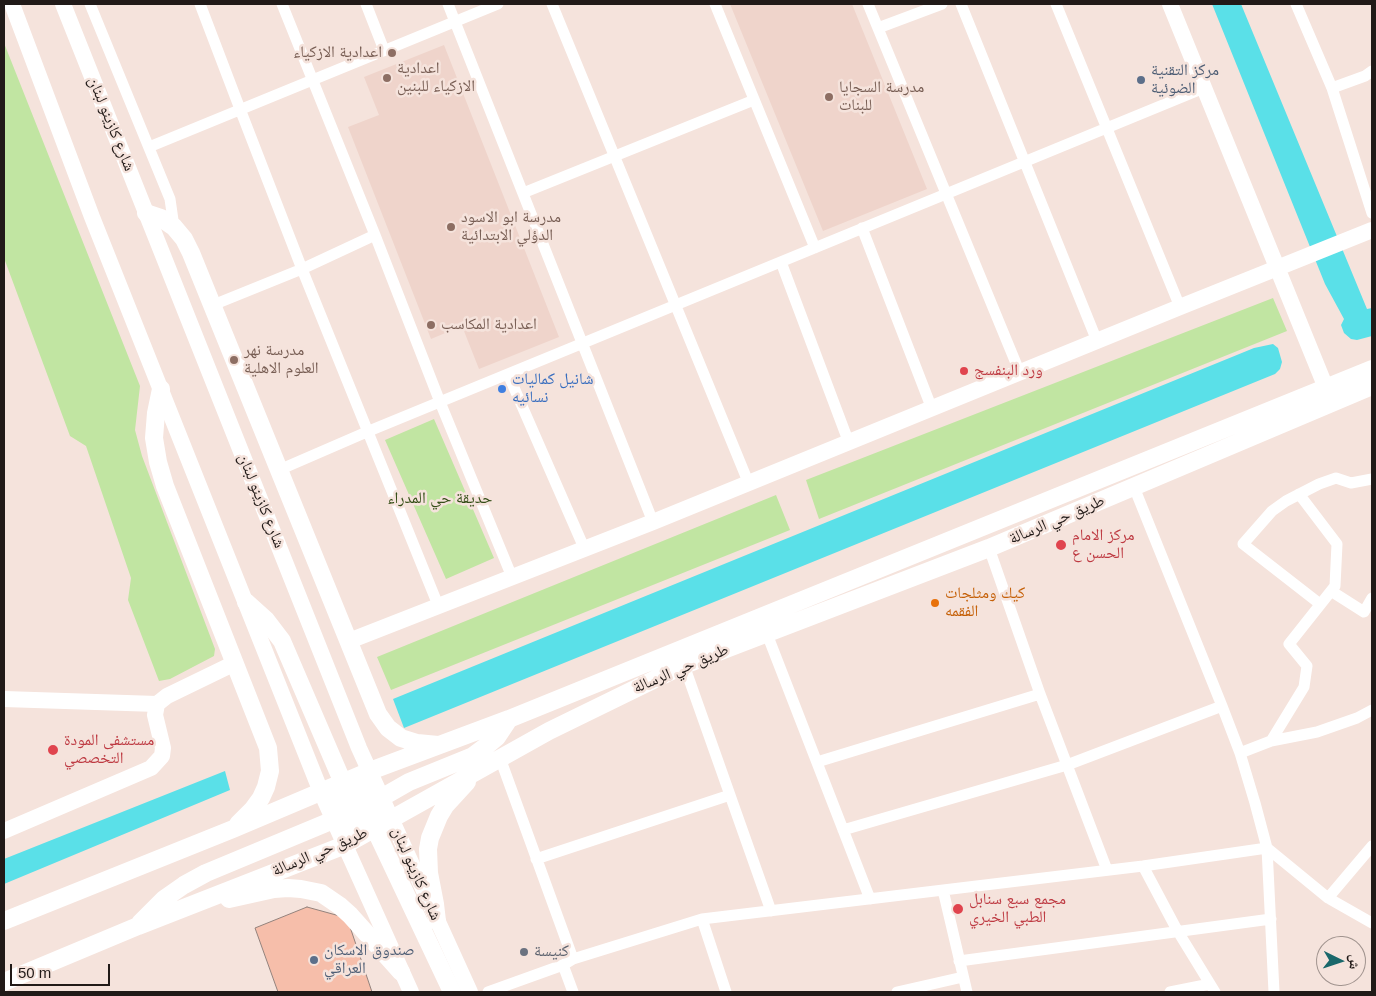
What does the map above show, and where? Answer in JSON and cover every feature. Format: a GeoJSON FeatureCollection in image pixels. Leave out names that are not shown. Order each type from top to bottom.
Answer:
{"type":"FeatureCollection","features":[{"type":"Feature","properties":{"kind":"main road"},"geometry":{"type":"LineString","coordinates":[[12,4],[92,217],[321,792],[411,992]]}},
{"type":"Feature","properties":{"kind":"main road","name":"شارع كازينو لبنان"},"geometry":{"type":"LineString","coordinates":[[63,4],[370,772]]}},
{"type":"Feature","properties":{"kind":"main road"},"geometry":{"type":"LineString","coordinates":[[1170,4],[1326,388]]}},
{"type":"Feature","properties":{"kind":"main road"},"geometry":{"type":"LineString","coordinates":[[146,213],[161,218],[174,227],[188,246],[375,706],[388,728],[401,738],[440,746]]}},
{"type":"Feature","properties":{"kind":"main road"},"geometry":{"type":"LineString","coordinates":[[349,640],[585,550],[1372,230]]}},
{"type":"Feature","properties":{"kind":"main road","name":"طريق حي الرسالة"},"geometry":{"type":"LineString","coordinates":[[4,920],[233,829],[343,782],[509,719],[1372,369]]}},
{"type":"Feature","properties":{"kind":"main road","name":"طريق حي الرسالة"},"geometry":{"type":"LineString","coordinates":[[4,982],[138,926],[345,845],[549,731],[684,665],[989,548],[1372,386]]}},
{"type":"Feature","properties":{"kind":"main road"},"geometry":{"type":"LineString","coordinates":[[161,389],[155,430],[158,462],[165,486],[268,748],[270,771],[266,787],[261,798],[233,829]]}},
{"type":"Feature","properties":{"kind":"main road"},"geometry":{"type":"LineString","coordinates":[[246,602],[266,620],[282,641],[343,782],[364,805],[370,822],[452,992]]}},
{"type":"Feature","properties":{"kind":"main road"},"geometry":{"type":"LineString","coordinates":[[4,699],[157,704],[167,696],[235,664]]}},
{"type":"Feature","properties":{"kind":"main road"},"geometry":{"type":"LineString","coordinates":[[4,831],[151,768],[162,756],[163,748],[155,715],[157,704]]}},
{"type":"Feature","properties":{"kind":"main road"},"geometry":{"type":"LineString","coordinates":[[138,926],[154,907],[184,885],[206,873],[333,821],[409,782],[472,756],[497,737],[509,719]]}},
{"type":"Feature","properties":{"kind":"main road"},"geometry":{"type":"LineString","coordinates":[[437,921],[436,904],[429,872],[428,849],[430,838],[445,806],[482,768]]}},
{"type":"Feature","properties":{"kind":"main road"},"geometry":{"type":"LineString","coordinates":[[345,845],[351,826],[364,805],[370,772]]}},
{"type":"Feature","properties":{"kind":"main road"},"geometry":{"type":"LineString","coordinates":[[321,792],[364,805],[392,818]]}},
{"type":"Feature","properties":{"kind":"main road","name":"شارع كازينو لبنان"},"geometry":{"type":"LineString","coordinates":[[392,818],[470,992]]}},
{"type":"Feature","properties":{"kind":"main road"},"geometry":{"type":"LineString","coordinates":[[201,901],[232,899],[274,889],[288,888],[320,893],[350,915],[401,972]]}},
{"type":"Feature","properties":{"kind":"street"},"geometry":{"type":"LineString","coordinates":[[90,4],[170,200],[174,227]]}},
{"type":"Feature","properties":{"kind":"street"},"geometry":{"type":"LineString","coordinates":[[200,4],[302,268],[438,605]]}},
{"type":"Feature","properties":{"kind":"street"},"geometry":{"type":"LineString","coordinates":[[282,4],[376,235],[440,402],[512,577]]}},
{"type":"Feature","properties":{"kind":"street"},"geometry":{"type":"LineString","coordinates":[[366,4],[384,50]]}},
{"type":"Feature","properties":{"kind":"street"},"geometry":{"type":"LineString","coordinates":[[448,4],[653,522]]}},
{"type":"Feature","properties":{"kind":"street"},"geometry":{"type":"LineString","coordinates":[[148,147],[498,4]]}},
{"type":"Feature","properties":{"kind":"street"},"geometry":{"type":"LineString","coordinates":[[552,4],[749,484]]}},
{"type":"Feature","properties":{"kind":"street"},"geometry":{"type":"LineString","coordinates":[[715,4],[815,248]]}},
{"type":"Feature","properties":{"kind":"street"},"geometry":{"type":"LineString","coordinates":[[868,4],[1020,373]]}},
{"type":"Feature","properties":{"kind":"street"},"geometry":{"type":"LineString","coordinates":[[878,28],[942,4]]}},
{"type":"Feature","properties":{"kind":"street"},"geometry":{"type":"LineString","coordinates":[[961,4],[1097,341]]}},
{"type":"Feature","properties":{"kind":"street"},"geometry":{"type":"LineString","coordinates":[[1056,4],[1180,307]]}},
{"type":"Feature","properties":{"kind":"street"},"geometry":{"type":"LineString","coordinates":[[1296,4],[1332,88],[1372,213]]}},
{"type":"Feature","properties":{"kind":"street"},"geometry":{"type":"LineString","coordinates":[[1332,88],[1365,76],[1372,71]]}},
{"type":"Feature","properties":{"kind":"street"},"geometry":{"type":"LineString","coordinates":[[279,470],[582,343],[1204,88]]}},
{"type":"Feature","properties":{"kind":"street"},"geometry":{"type":"LineString","coordinates":[[523,193],[754,100]]}},
{"type":"Feature","properties":{"kind":"street"},"geometry":{"type":"LineString","coordinates":[[862,228],[932,409]]}},
{"type":"Feature","properties":{"kind":"street"},"geometry":{"type":"LineString","coordinates":[[213,305],[376,235]]}},
{"type":"Feature","properties":{"kind":"street"},"geometry":{"type":"LineString","coordinates":[[781,262],[850,443]]}},
{"type":"Feature","properties":{"kind":"street"},"geometry":{"type":"LineString","coordinates":[[508,374],[585,550]]}},
{"type":"Feature","properties":{"kind":"street"},"geometry":{"type":"LineString","coordinates":[[1320,604],[1243,544],[1272,511],[1299,494],[1336,478],[1351,483],[1372,479]]}},
{"type":"Feature","properties":{"kind":"street"},"geometry":{"type":"LineString","coordinates":[[1134,487],[1240,753],[1267,848],[1274,992]]}},
{"type":"Feature","properties":{"kind":"street"},"geometry":{"type":"LineString","coordinates":[[1271,741],[1304,687],[1306,666],[1289,644],[1335,586],[1337,544],[1299,494]]}},
{"type":"Feature","properties":{"kind":"street"},"geometry":{"type":"LineString","coordinates":[[989,548],[1040,694],[1107,870]]}},
{"type":"Feature","properties":{"kind":"street"},"geometry":{"type":"LineString","coordinates":[[1331,591],[1364,612],[1372,598]]}},
{"type":"Feature","properties":{"kind":"street"},"geometry":{"type":"LineString","coordinates":[[767,634],[870,899]]}},
{"type":"Feature","properties":{"kind":"street"},"geometry":{"type":"LineString","coordinates":[[684,665],[771,911]]}},
{"type":"Feature","properties":{"kind":"street"},"geometry":{"type":"LineString","coordinates":[[817,762],[1040,694]]}},
{"type":"Feature","properties":{"kind":"street"},"geometry":{"type":"LineString","coordinates":[[843,830],[1067,764],[1222,706]]}},
{"type":"Feature","properties":{"kind":"street"},"geometry":{"type":"LineString","coordinates":[[1240,753],[1271,741],[1317,732],[1357,718],[1372,710]]}},
{"type":"Feature","properties":{"kind":"street"},"geometry":{"type":"LineString","coordinates":[[500,758],[536,859],[568,962],[573,992]]}},
{"type":"Feature","properties":{"kind":"street"},"geometry":{"type":"LineString","coordinates":[[536,859],[730,795]]}},
{"type":"Feature","properties":{"kind":"street"},"geometry":{"type":"LineString","coordinates":[[1328,898],[1372,846]]}},
{"type":"Feature","properties":{"kind":"street"},"geometry":{"type":"LineString","coordinates":[[488,992],[568,962],[702,919],[1144,866],[1267,848],[1328,898],[1372,923]]}},
{"type":"Feature","properties":{"kind":"street"},"geometry":{"type":"LineString","coordinates":[[1144,866],[1177,930],[1213,988],[1170,992]]}},
{"type":"Feature","properties":{"kind":"street"},"geometry":{"type":"LineString","coordinates":[[943,890],[967,992]]}},
{"type":"Feature","properties":{"kind":"street"},"geometry":{"type":"LineString","coordinates":[[702,919],[726,992]]}},
{"type":"Feature","properties":{"kind":"street"},"geometry":{"type":"LineString","coordinates":[[959,960],[1271,919]]}},
{"type":"Feature","properties":{"kind":"street"},"geometry":{"type":"LineString","coordinates":[[897,992],[963,977]]}},
{"type":"Feature","properties":{"kind":"shaded area","name":"مدرسة السجايا للبنات"},"geometry":{"type":"Polygon","coordinates":[[[730,4],[852,4],[927,189],[823,231],[730,4]]]}},
{"type":"Feature","properties":{"kind":"shaded area","name":"مدرسة ابو الاسود الدؤلي الابتدائية"},"geometry":{"type":"Polygon","coordinates":[[[444,45],[559,337],[479,369],[462,326],[431,339],[348,127],[379,115],[364,77],[444,45]]]}},
{"type":"Feature","properties":{"kind":"green space"},"geometry":{"type":"Polygon","coordinates":[[[4,43],[140,386],[135,430],[142,456],[215,649],[214,656],[170,679],[159,681],[128,600],[131,578],[86,446],[70,436],[4,258],[4,43]]]}},
{"type":"Feature","properties":{"kind":"green space"},"geometry":{"type":"Polygon","coordinates":[[[1273,298],[1287,331],[819,519],[806,480],[1273,298]]]}},
{"type":"Feature","properties":{"kind":"green space","name":"حديقة حي المدراء"},"geometry":{"type":"Polygon","coordinates":[[[434,419],[494,558],[446,579],[385,440],[434,419]]]}},
{"type":"Feature","properties":{"kind":"green space"},"geometry":{"type":"Polygon","coordinates":[[[776,495],[790,530],[391,690],[377,657],[776,495]]]}},
{"type":"Feature","properties":{"kind":"water"},"geometry":{"type":"Polygon","coordinates":[[[1212,4],[1241,4],[1367,309],[1372,308],[1372,336],[1357,340],[1351,339],[1344,333],[1341,325],[1344,319],[1325,284],[1212,4]]]}},
{"type":"Feature","properties":{"kind":"water"},"geometry":{"type":"Polygon","coordinates":[[[1273,344],[1278,348],[1282,362],[1280,369],[1275,374],[404,728],[393,699],[1254,348],[1273,344]]]}},
{"type":"Feature","properties":{"kind":"water"},"geometry":{"type":"Polygon","coordinates":[[[225,771],[230,790],[4,884],[4,859],[225,771]]]}},
{"type":"Feature","properties":{"kind":"building","name":"صندوق الاسكان العراقي"},"geometry":{"type":"Polygon","coordinates":[[[307,907],[347,918],[372,992],[278,992],[255,928],[307,907]]]}},
{"type":"Feature","properties":{"kind":"place","name":"اعدادية الازكياء"},"geometry":{"type":"Point","coordinates":[392,53]}},
{"type":"Feature","properties":{"kind":"place","name":"اعدادية الازكياء للبنين"},"geometry":{"type":"Point","coordinates":[387,78]}},
{"type":"Feature","properties":{"kind":"place","name":"مركز التقنية الضوئية"},"geometry":{"type":"Point","coordinates":[1141,80]}},
{"type":"Feature","properties":{"kind":"place","name":"مدرسة السجايا للبنات"},"geometry":{"type":"Point","coordinates":[829,97]}},
{"type":"Feature","properties":{"kind":"place","name":"مدرسة ابو الاسود الدؤلي الابتدائية"},"geometry":{"type":"Point","coordinates":[451,227]}},
{"type":"Feature","properties":{"kind":"place","name":"اعدادية المكاسب"},"geometry":{"type":"Point","coordinates":[431,325]}},
{"type":"Feature","properties":{"kind":"place","name":"مدرسة نهر العلوم الاهلية"},"geometry":{"type":"Point","coordinates":[234,360]}},
{"type":"Feature","properties":{"kind":"place","name":"ورد البنفسج"},"geometry":{"type":"Point","coordinates":[964,371]}},
{"type":"Feature","properties":{"kind":"place","name":"شانيل كماليات نسائيه"},"geometry":{"type":"Point","coordinates":[502,389]}},
{"type":"Feature","properties":{"kind":"place","name":"مركز الامام الحسن ع"},"geometry":{"type":"Point","coordinates":[1061,545]}},
{"type":"Feature","properties":{"kind":"place","name":"كيك ومثلجات الفقمه"},"geometry":{"type":"Point","coordinates":[935,603]}},
{"type":"Feature","properties":{"kind":"place","name":"مستشفى المودة التخصصي"},"geometry":{"type":"Point","coordinates":[53,750]}},
{"type":"Feature","properties":{"kind":"place","name":"مجمع سبع سنابل الطبي الخيري"},"geometry":{"type":"Point","coordinates":[958,909]}},
{"type":"Feature","properties":{"kind":"place","name":"كنيسة"},"geometry":{"type":"Point","coordinates":[524,952]}},
{"type":"Feature","properties":{"kind":"place","name":"صندوق الاسكان العراقي"},"geometry":{"type":"Point","coordinates":[314,960]}}]}
